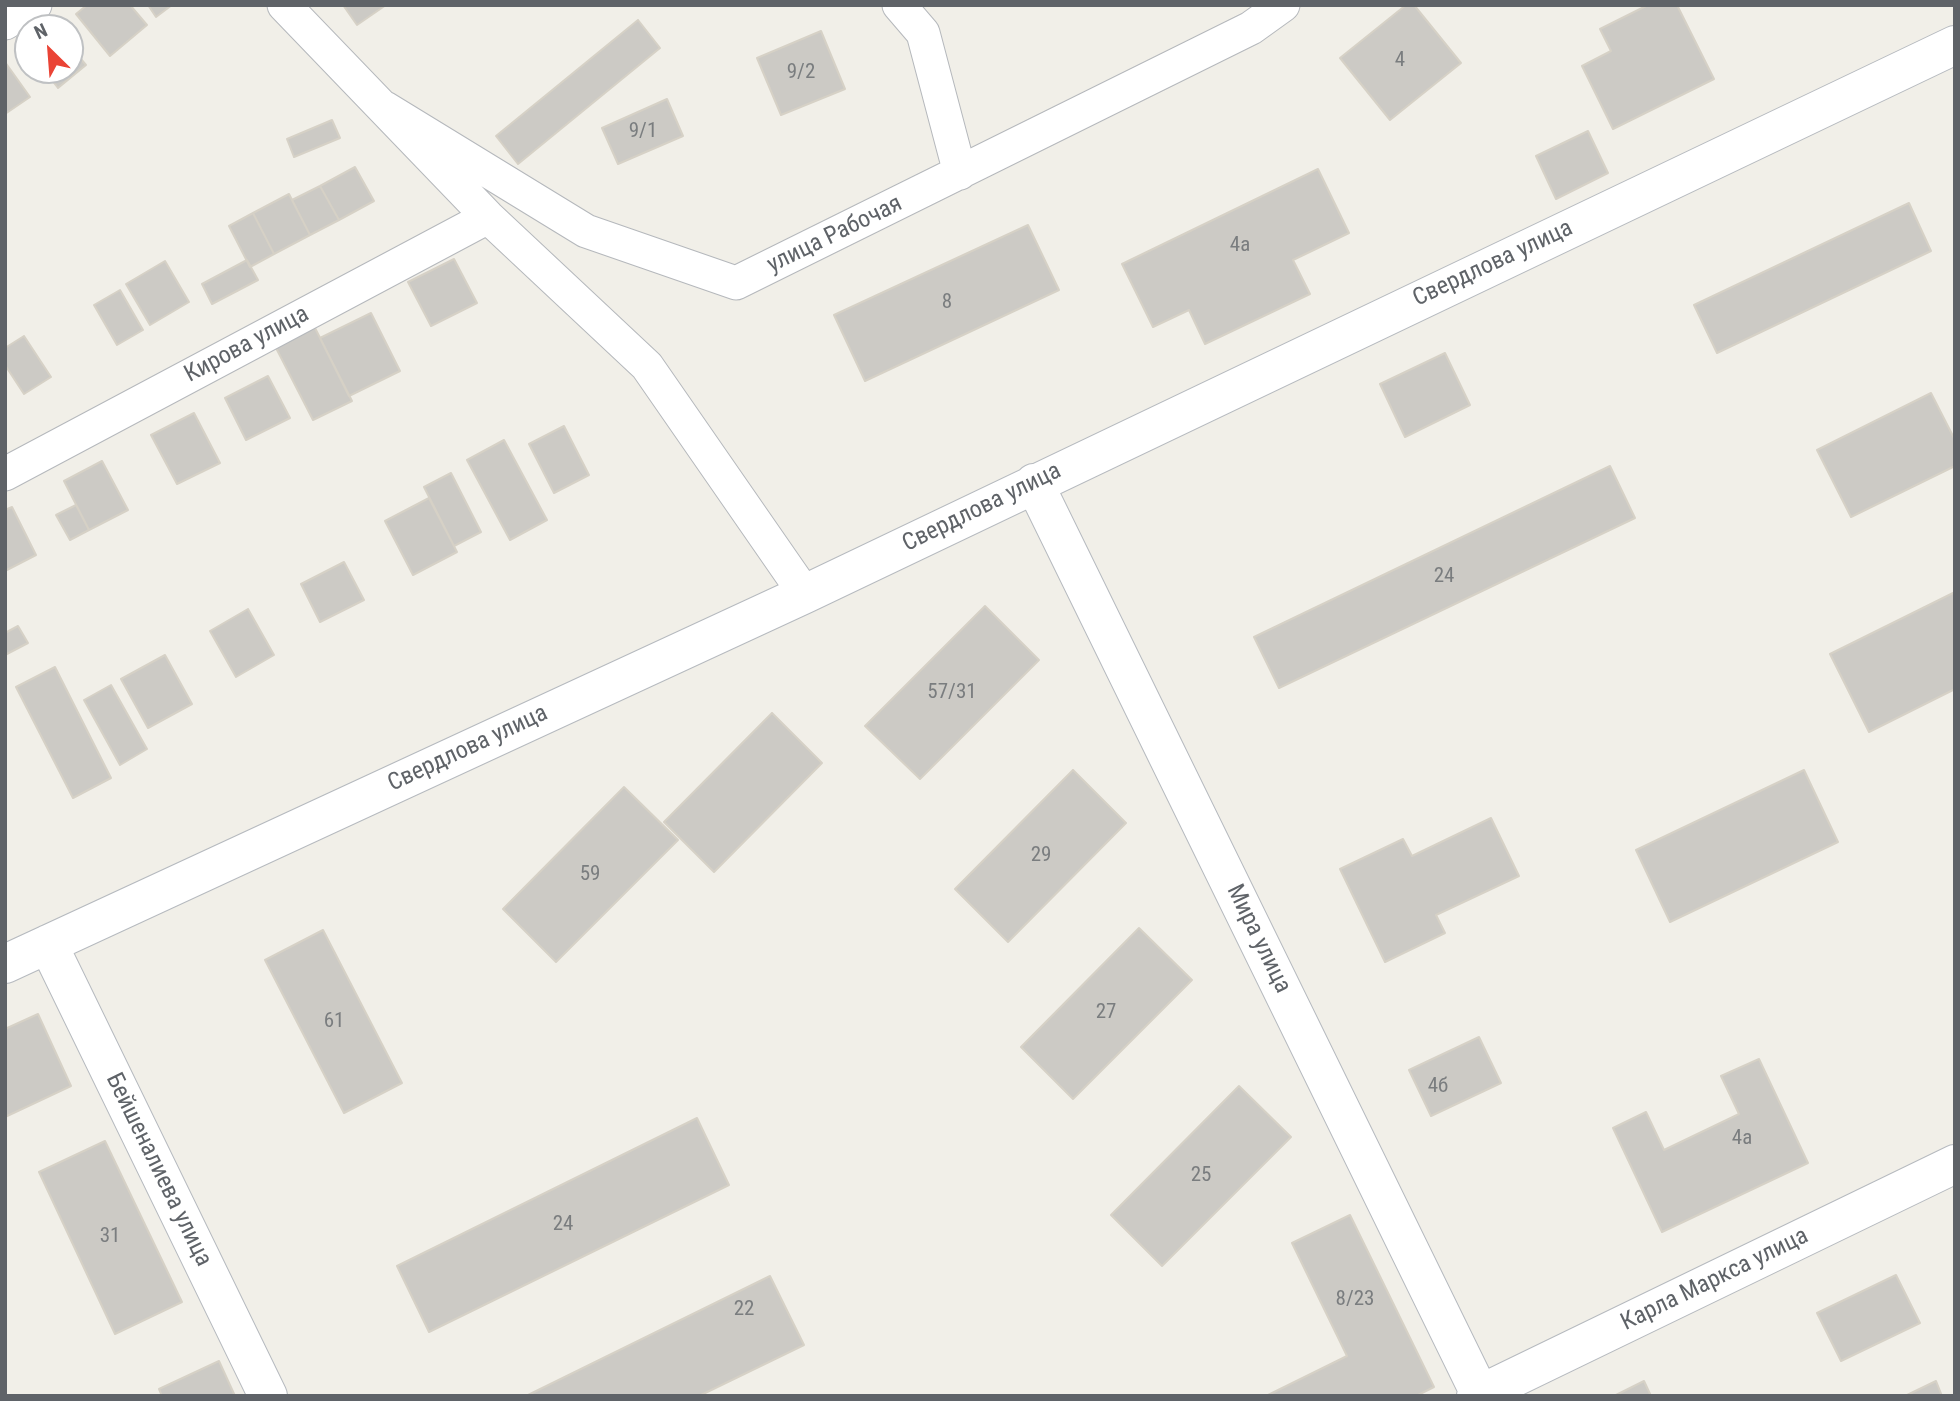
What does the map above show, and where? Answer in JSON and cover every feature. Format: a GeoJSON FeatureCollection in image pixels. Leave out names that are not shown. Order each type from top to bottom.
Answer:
{"type":"FeatureCollection","features":[{"type":"Feature","properties":{"kind":"street"},"geometry":{"type":"LineString","coordinates":[[5,23],[35,5]]}},
{"type":"Feature","properties":{"kind":"street"},"geometry":{"type":"LineString","coordinates":[[284,5],[488,217],[646,366],[805,594]]}},
{"type":"Feature","properties":{"kind":"street"},"geometry":{"type":"LineString","coordinates":[[899,5],[923,33],[960,173]]}},
{"type":"Feature","properties":{"kind":"street","name":"улица Рабочая"},"geometry":{"type":"LineString","coordinates":[[385,108],[586,231],[736,283],[1251,29],[1283,5]]}},
{"type":"Feature","properties":{"kind":"street","name":"Свердлова улица"},"geometry":{"type":"LineString","coordinates":[[5,964],[805,594],[1955,45]]}},
{"type":"Feature","properties":{"kind":"street","name":"Кирова улица"},"geometry":{"type":"LineString","coordinates":[[5,474],[488,217]]}},
{"type":"Feature","properties":{"kind":"street","name":"Мира улица"},"geometry":{"type":"LineString","coordinates":[[1034,483],[1479,1395]]}},
{"type":"Feature","properties":{"kind":"street","name":"Бейшеналиева улица"},"geometry":{"type":"LineString","coordinates":[[48,944],[268,1396]]}},
{"type":"Feature","properties":{"kind":"street","name":"Карла Маркса улица"},"geometry":{"type":"LineString","coordinates":[[1479,1395],[1955,1164]]}},
{"type":"Feature","properties":{"kind":"building"},"geometry":{"type":"Polygon","coordinates":[[[87,5],[130,5],[147,25],[110,56],[84,24],[84,14],[76,14],[87,5]]]}},
{"type":"Feature","properties":{"kind":"building"},"geometry":{"type":"Polygon","coordinates":[[[148,5],[172,5],[156,17],[148,5]]]}},
{"type":"Feature","properties":{"kind":"building"},"geometry":{"type":"Polygon","coordinates":[[[343,5],[386,5],[357,25],[343,5]]]}},
{"type":"Feature","properties":{"kind":"building"},"geometry":{"type":"Polygon","coordinates":[[[1406,5],[1414,5],[1461,63],[1390,120],[1340,58],[1406,5]]]}},
{"type":"Feature","properties":{"kind":"building"},"geometry":{"type":"Polygon","coordinates":[[[1648,5],[1677,5],[1714,79],[1613,129],[1582,66],[1611,51],[1600,29],[1648,5]]]}},
{"type":"Feature","properties":{"kind":"building"},"geometry":{"type":"Polygon","coordinates":[[[638,20],[660,48],[518,164],[496,136],[638,20]]]}},
{"type":"Feature","properties":{"kind":"building"},"geometry":{"type":"Polygon","coordinates":[[[821,31],[845,89],[781,115],[757,58],[821,31]]]}},
{"type":"Feature","properties":{"kind":"building"},"geometry":{"type":"Polygon","coordinates":[[[5,62],[14,75],[14,84],[21,84],[30,97],[5,114],[5,62]]]}},
{"type":"Feature","properties":{"kind":"building"},"geometry":{"type":"Polygon","coordinates":[[[667,99],[683,136],[618,164],[602,128],[667,99]]]}},
{"type":"Feature","properties":{"kind":"building"},"geometry":{"type":"Polygon","coordinates":[[[332,120],[340,138],[294,157],[287,139],[332,120]]]}},
{"type":"Feature","properties":{"kind":"building"},"geometry":{"type":"Polygon","coordinates":[[[1588,131],[1608,173],[1556,199],[1536,156],[1588,131]]]}},
{"type":"Feature","properties":{"kind":"building"},"geometry":{"type":"Polygon","coordinates":[[[355,167],[374,201],[339,220],[320,186],[355,167]]]}},
{"type":"Feature","properties":{"kind":"building"},"geometry":{"type":"Polygon","coordinates":[[[1318,169],[1349,233],[1293,260],[1310,294],[1205,344],[1189,310],[1153,327],[1122,264],[1318,169]]]}},
{"type":"Feature","properties":{"kind":"building"},"geometry":{"type":"Polygon","coordinates":[[[320,186],[339,220],[310,235],[292,200],[320,186]]]}},
{"type":"Feature","properties":{"kind":"building"},"geometry":{"type":"Polygon","coordinates":[[[289,194],[310,235],[274,254],[253,213],[289,194]]]}},
{"type":"Feature","properties":{"kind":"building"},"geometry":{"type":"Polygon","coordinates":[[[1909,203],[1931,251],[1717,353],[1694,305],[1909,203]]]}},
{"type":"Feature","properties":{"kind":"building"},"geometry":{"type":"Polygon","coordinates":[[[253,213],[274,254],[250,267],[229,226],[253,213]]]}},
{"type":"Feature","properties":{"kind":"building"},"geometry":{"type":"Polygon","coordinates":[[[1028,225],[1059,290],[865,381],[834,315],[1028,225]]]}},
{"type":"Feature","properties":{"kind":"building"},"geometry":{"type":"Polygon","coordinates":[[[454,259],[477,303],[431,326],[408,282],[454,259]]]}},
{"type":"Feature","properties":{"kind":"building"},"geometry":{"type":"Polygon","coordinates":[[[247,260],[258,280],[212,304],[202,284],[247,260]]]}},
{"type":"Feature","properties":{"kind":"building"},"geometry":{"type":"Polygon","coordinates":[[[165,261],[189,302],[150,325],[126,284],[165,261]]]}},
{"type":"Feature","properties":{"kind":"building"},"geometry":{"type":"Polygon","coordinates":[[[120,290],[143,330],[117,345],[94,305],[120,290]]]}},
{"type":"Feature","properties":{"kind":"building"},"geometry":{"type":"Polygon","coordinates":[[[371,313],[400,371],[349,396],[320,338],[371,313]]]}},
{"type":"Feature","properties":{"kind":"building"},"geometry":{"type":"Polygon","coordinates":[[[313,324],[352,401],[313,420],[274,344],[313,324]]]}},
{"type":"Feature","properties":{"kind":"building"},"geometry":{"type":"Polygon","coordinates":[[[24,336],[51,377],[24,394],[5,365],[5,348],[24,336]]]}},
{"type":"Feature","properties":{"kind":"building"},"geometry":{"type":"Polygon","coordinates":[[[1445,353],[1470,405],[1405,437],[1380,384],[1445,353]]]}},
{"type":"Feature","properties":{"kind":"building"},"geometry":{"type":"Polygon","coordinates":[[[268,376],[290,418],[246,440],[225,398],[268,376]]]}},
{"type":"Feature","properties":{"kind":"building"},"geometry":{"type":"Polygon","coordinates":[[[1931,393],[1955,440],[1955,466],[1851,517],[1817,450],[1931,393]]]}},
{"type":"Feature","properties":{"kind":"building"},"geometry":{"type":"Polygon","coordinates":[[[194,413],[220,463],[177,484],[151,435],[194,413]]]}},
{"type":"Feature","properties":{"kind":"building"},"geometry":{"type":"Polygon","coordinates":[[[564,426],[589,475],[554,493],[529,444],[564,426]]]}},
{"type":"Feature","properties":{"kind":"building"},"geometry":{"type":"Polygon","coordinates":[[[504,440],[547,520],[510,540],[467,460],[504,440]]]}},
{"type":"Feature","properties":{"kind":"building"},"geometry":{"type":"Polygon","coordinates":[[[102,461],[128,510],[89,530],[64,481],[102,461]]]}},
{"type":"Feature","properties":{"kind":"building"},"geometry":{"type":"Polygon","coordinates":[[[1610,466],[1635,518],[1279,688],[1254,637],[1610,466]]]}},
{"type":"Feature","properties":{"kind":"building"},"geometry":{"type":"Polygon","coordinates":[[[451,473],[481,532],[454,546],[424,487],[451,473]]]}},
{"type":"Feature","properties":{"kind":"building"},"geometry":{"type":"Polygon","coordinates":[[[429,498],[457,552],[413,575],[385,521],[429,498]]]}},
{"type":"Feature","properties":{"kind":"building"},"geometry":{"type":"Polygon","coordinates":[[[76,505],[89,530],[70,540],[56,515],[76,505]]]}},
{"type":"Feature","properties":{"kind":"building"},"geometry":{"type":"Polygon","coordinates":[[[12,507],[36,555],[5,571],[5,510],[12,507]]]}},
{"type":"Feature","properties":{"kind":"building"},"geometry":{"type":"Polygon","coordinates":[[[344,562],[364,600],[320,622],[301,584],[344,562]]]}},
{"type":"Feature","properties":{"kind":"building"},"geometry":{"type":"Polygon","coordinates":[[[1955,592],[1955,689],[1869,732],[1830,654],[1955,592]]]}},
{"type":"Feature","properties":{"kind":"building"},"geometry":{"type":"Polygon","coordinates":[[[985,606],[1039,660],[920,779],[865,726],[985,606]]]}},
{"type":"Feature","properties":{"kind":"building"},"geometry":{"type":"Polygon","coordinates":[[[248,609],[274,655],[236,677],[210,631],[248,609]]]}},
{"type":"Feature","properties":{"kind":"building"},"geometry":{"type":"Polygon","coordinates":[[[18,626],[28,643],[5,655],[5,633],[18,626]]]}},
{"type":"Feature","properties":{"kind":"building"},"geometry":{"type":"Polygon","coordinates":[[[165,655],[192,704],[148,728],[121,679],[165,655]]]}},
{"type":"Feature","properties":{"kind":"building"},"geometry":{"type":"Polygon","coordinates":[[[55,667],[111,778],[73,798],[16,687],[55,667]]]}},
{"type":"Feature","properties":{"kind":"building"},"geometry":{"type":"Polygon","coordinates":[[[111,685],[147,749],[120,765],[84,700],[111,685]]]}},
{"type":"Feature","properties":{"kind":"building"},"geometry":{"type":"Polygon","coordinates":[[[772,713],[822,763],[714,872],[664,822],[772,713]]]}},
{"type":"Feature","properties":{"kind":"building"},"geometry":{"type":"Polygon","coordinates":[[[1073,770],[1126,823],[1008,942],[955,889],[1073,770]]]}},
{"type":"Feature","properties":{"kind":"building"},"geometry":{"type":"Polygon","coordinates":[[[1804,770],[1838,842],[1670,922],[1636,850],[1804,770]]]}},
{"type":"Feature","properties":{"kind":"building"},"geometry":{"type":"Polygon","coordinates":[[[624,787],[678,840],[556,962],[503,909],[624,787]]]}},
{"type":"Feature","properties":{"kind":"building"},"geometry":{"type":"Polygon","coordinates":[[[1491,818],[1519,876],[1436,915],[1445,933],[1385,962],[1340,869],[1403,839],[1412,856],[1491,818]]]}},
{"type":"Feature","properties":{"kind":"building"},"geometry":{"type":"Polygon","coordinates":[[[1139,928],[1192,980],[1073,1099],[1021,1047],[1139,928]]]}},
{"type":"Feature","properties":{"kind":"building"},"geometry":{"type":"Polygon","coordinates":[[[323,930],[402,1083],[344,1113],[265,960],[323,930]]]}},
{"type":"Feature","properties":{"kind":"building"},"geometry":{"type":"Polygon","coordinates":[[[38,1014],[71,1086],[5,1117],[5,1029],[38,1014]]]}},
{"type":"Feature","properties":{"kind":"building"},"geometry":{"type":"Polygon","coordinates":[[[1479,1037],[1501,1083],[1431,1116],[1409,1070],[1479,1037]]]}},
{"type":"Feature","properties":{"kind":"building"},"geometry":{"type":"Polygon","coordinates":[[[1759,1059],[1808,1163],[1662,1232],[1613,1128],[1646,1112],[1664,1150],[1739,1114],[1721,1076],[1759,1059]]]}},
{"type":"Feature","properties":{"kind":"building"},"geometry":{"type":"Polygon","coordinates":[[[1239,1086],[1291,1137],[1162,1266],[1111,1215],[1239,1086]]]}},
{"type":"Feature","properties":{"kind":"building"},"geometry":{"type":"Polygon","coordinates":[[[697,1118],[729,1185],[429,1332],[397,1266],[697,1118]]]}},
{"type":"Feature","properties":{"kind":"building"},"geometry":{"type":"Polygon","coordinates":[[[105,1141],[182,1302],[115,1334],[39,1172],[105,1141]]]}},
{"type":"Feature","properties":{"kind":"building"},"geometry":{"type":"Polygon","coordinates":[[[1350,1215],[1434,1387],[1416,1396],[1266,1396],[1347,1356],[1292,1243],[1350,1215]]]}},
{"type":"Feature","properties":{"kind":"building"},"geometry":{"type":"Polygon","coordinates":[[[1896,1275],[1920,1323],[1841,1361],[1817,1313],[1896,1275]]]}},
{"type":"Feature","properties":{"kind":"building"},"geometry":{"type":"Polygon","coordinates":[[[770,1276],[804,1345],[699,1396],[526,1396],[770,1276]]]}},
{"type":"Feature","properties":{"kind":"building"},"geometry":{"type":"Polygon","coordinates":[[[219,1361],[235,1396],[162,1396],[159,1389],[219,1361]]]}},
{"type":"Feature","properties":{"kind":"building"},"geometry":{"type":"Polygon","coordinates":[[[1644,1381],[1651,1396],[1614,1396],[1644,1381]]]}},
{"type":"Feature","properties":{"kind":"building"},"geometry":{"type":"Polygon","coordinates":[[[1936,1381],[1942,1396],[1905,1396],[1936,1381]]]}}]}
